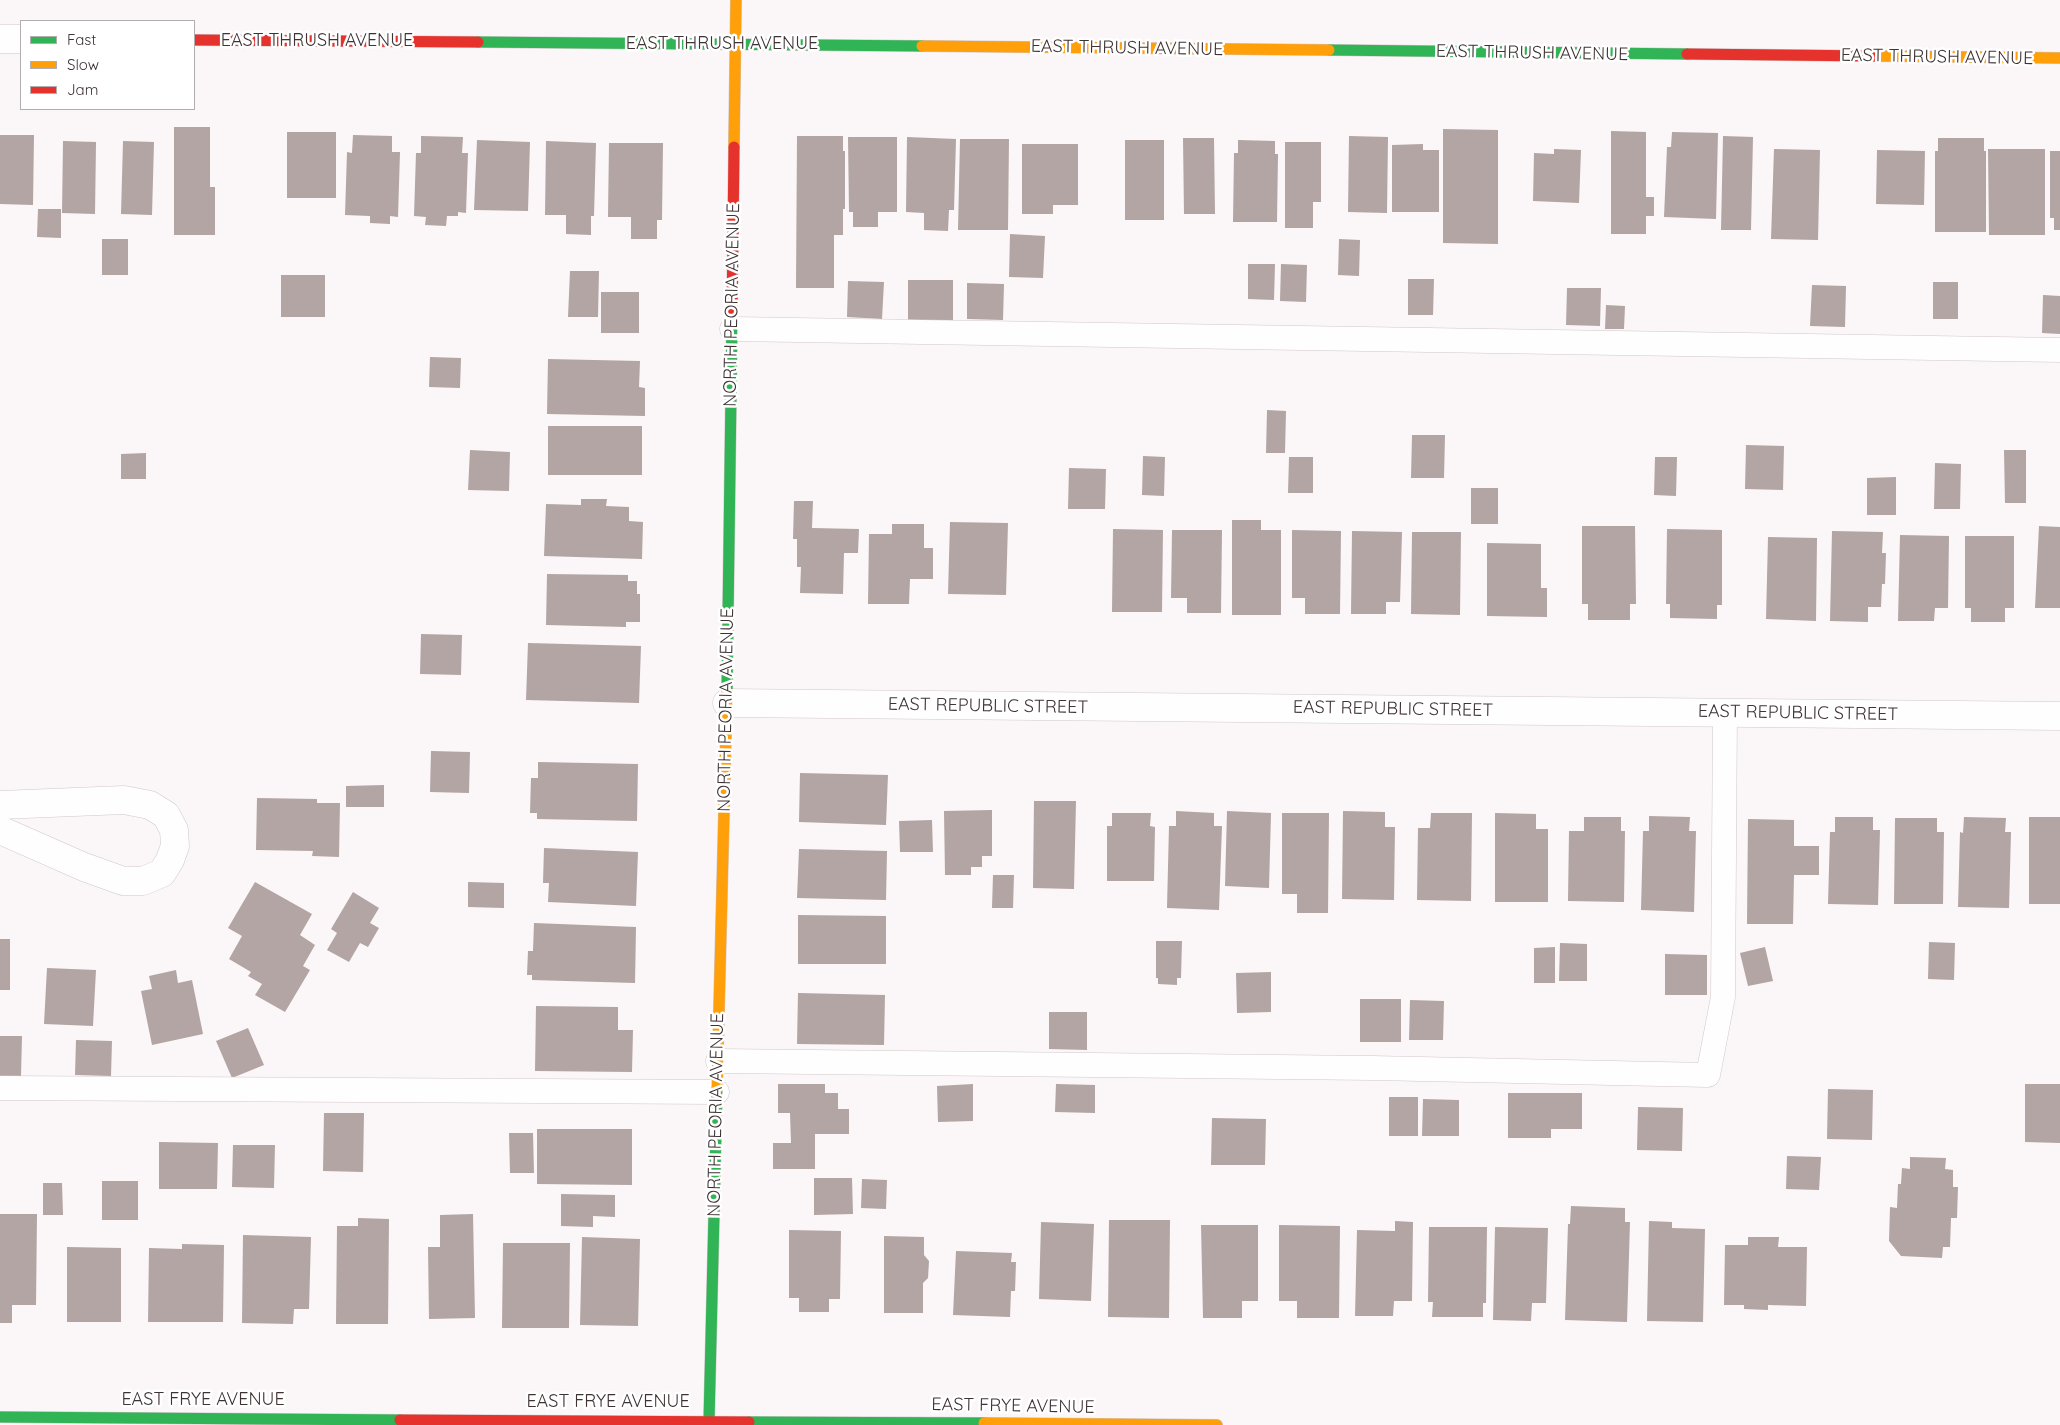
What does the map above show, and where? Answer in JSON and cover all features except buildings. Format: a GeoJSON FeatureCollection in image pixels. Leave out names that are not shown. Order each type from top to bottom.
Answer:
{"type":"FeatureCollection","features":[{"type":"Feature","properties":{"kind":"street","name":"NORTH PEORIA AVENUE"},"geometry":{"type":"LineString","coordinates":[[709,1421],[727,703],[736,0]]}},
{"type":"Feature","properties":{"kind":"street"},"geometry":{"type":"LineString","coordinates":[[0,39],[20,39]]}},
{"type":"Feature","properties":{"kind":"street","name":"EAST THRUSH AVENUE"},"geometry":{"type":"LineString","coordinates":[[195,40],[2060,58]]}},
{"type":"Feature","properties":{"kind":"street","name":"EAST REPUBLIC STREET"},"geometry":{"type":"LineString","coordinates":[[727,703],[2060,716]]}},
{"type":"Feature","properties":{"kind":"street"},"geometry":{"type":"LineString","coordinates":[[0,805],[124,800],[150,805],[166,815],[174,830],[175,846],[170,860],[162,873],[143,881],[123,881],[84,867],[0,830]]}},
{"type":"Feature","properties":{"kind":"street","name":"EAST FRYE AVENUE"},"geometry":{"type":"LineString","coordinates":[[0,1417],[304,1422],[709,1421],[1217,1425]]}},
{"type":"Feature","properties":{"kind":"lane"},"geometry":{"type":"LineString","coordinates":[[732,329],[2060,350]]}},
{"type":"Feature","properties":{"kind":"lane"},"geometry":{"type":"LineString","coordinates":[[718,1061],[1372,1068],[1708,1075],[1723,997],[1725,712]]}},
{"type":"Feature","properties":{"kind":"lane"},"geometry":{"type":"LineString","coordinates":[[0,1088],[717,1092]]}},
{"type":"Feature","properties":{"kind":"traffic: fast"},"geometry":{"type":"LineString","coordinates":[[478,42],[922,46]]}},
{"type":"Feature","properties":{"kind":"traffic: fast"},"geometry":{"type":"LineString","coordinates":[[1329,50],[1687,54]]}},
{"type":"Feature","properties":{"kind":"traffic: fast"},"geometry":{"type":"LineString","coordinates":[[727,692],[732,318]]}},
{"type":"Feature","properties":{"kind":"traffic: fast"},"geometry":{"type":"LineString","coordinates":[[709,1421],[717,1089]]}},
{"type":"Feature","properties":{"kind":"traffic: fast"},"geometry":{"type":"LineString","coordinates":[[0,1417],[400,1420]]}},
{"type":"Feature","properties":{"kind":"traffic: fast"},"geometry":{"type":"LineString","coordinates":[[749,1422],[984,1423]]}},
{"type":"Feature","properties":{"kind":"traffic: slow"},"geometry":{"type":"LineString","coordinates":[[734,147],[736,0]]}},
{"type":"Feature","properties":{"kind":"traffic: slow"},"geometry":{"type":"LineString","coordinates":[[922,46],[1329,50]]}},
{"type":"Feature","properties":{"kind":"traffic: slow"},"geometry":{"type":"LineString","coordinates":[[1875,56],[2060,58]]}},
{"type":"Feature","properties":{"kind":"traffic: slow"},"geometry":{"type":"LineString","coordinates":[[717,1089],[727,692]]}},
{"type":"Feature","properties":{"kind":"traffic: slow"},"geometry":{"type":"LineString","coordinates":[[984,1423],[1217,1425]]}},
{"type":"Feature","properties":{"kind":"traffic: jam"},"geometry":{"type":"LineString","coordinates":[[195,40],[478,42]]}},
{"type":"Feature","properties":{"kind":"traffic: jam"},"geometry":{"type":"LineString","coordinates":[[1687,54],[1875,56]]}},
{"type":"Feature","properties":{"kind":"traffic: jam"},"geometry":{"type":"LineString","coordinates":[[732,318],[734,147]]}},
{"type":"Feature","properties":{"kind":"traffic: jam"},"geometry":{"type":"LineString","coordinates":[[400,1420],[749,1422]]}}]}
